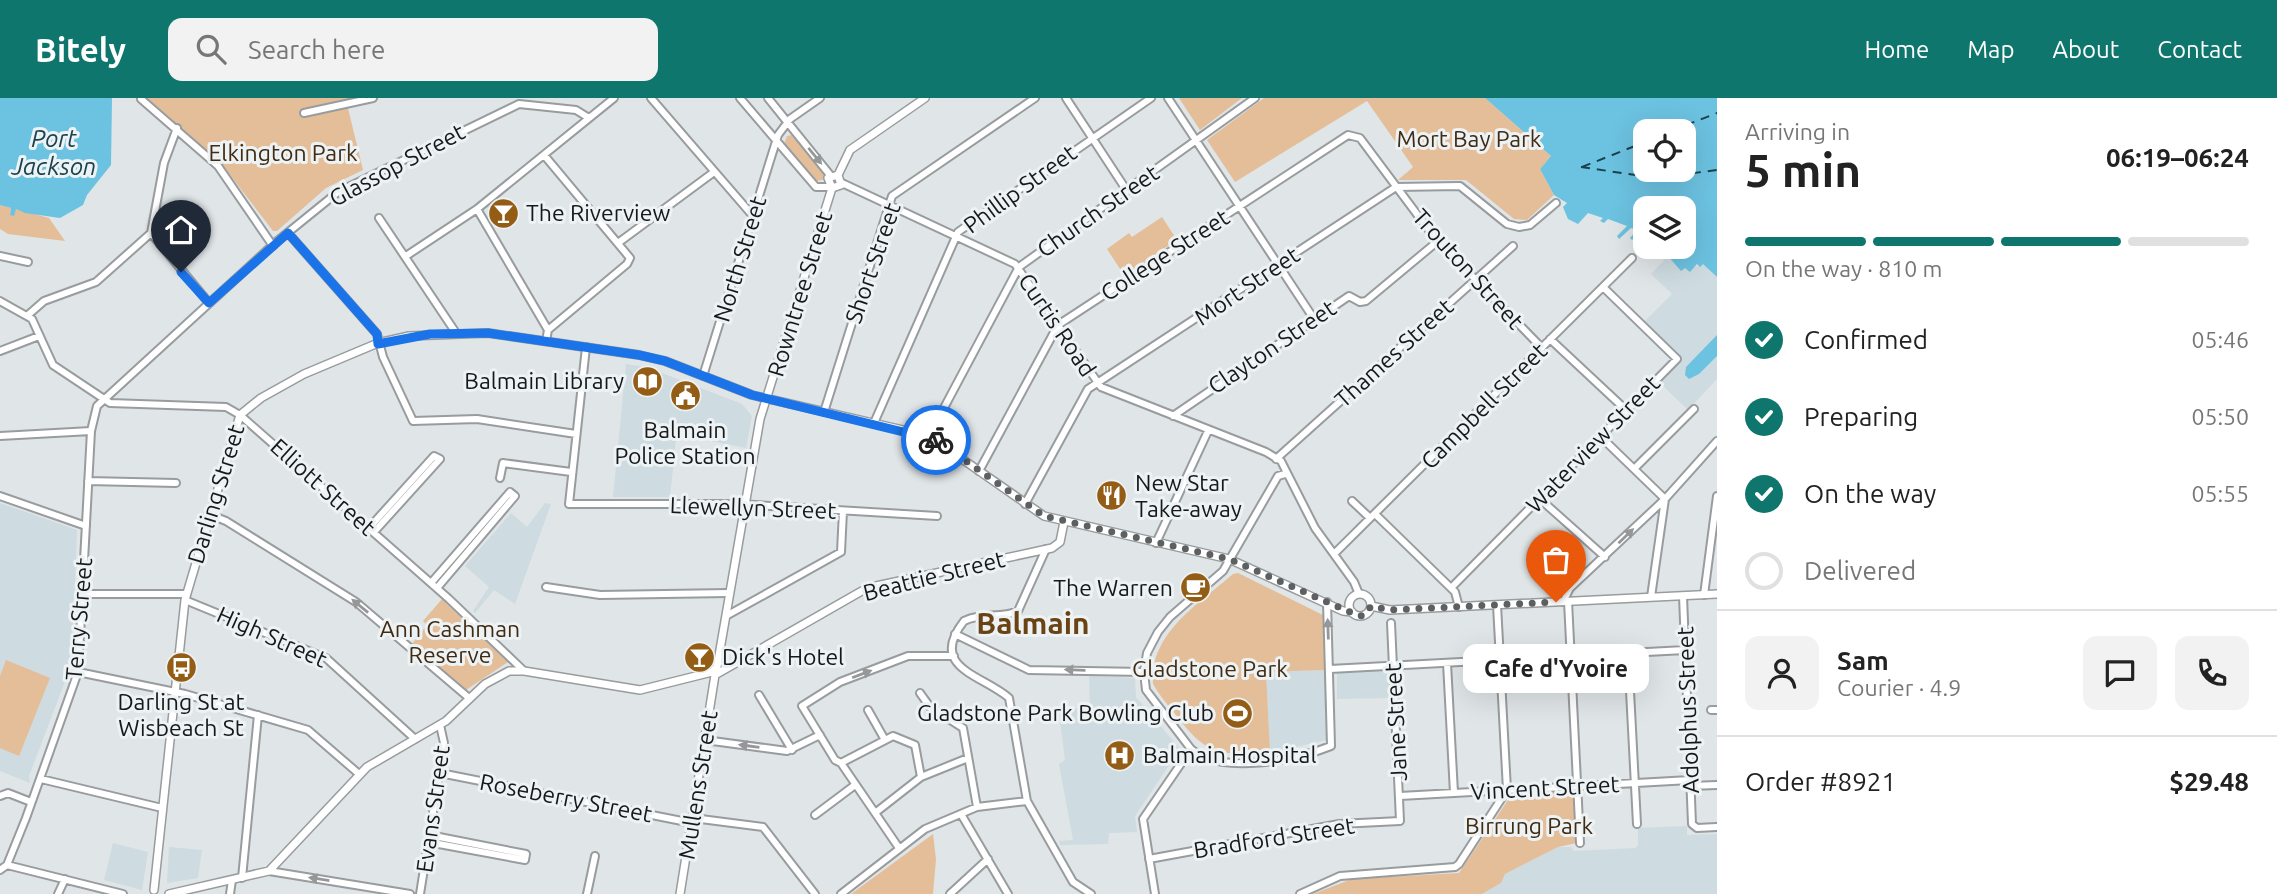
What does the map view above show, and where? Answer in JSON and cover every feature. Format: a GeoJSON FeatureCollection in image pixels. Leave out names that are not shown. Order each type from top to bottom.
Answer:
{"type":"FeatureCollection","features":[{"type":"Feature","properties":{"kind":"street"},"geometry":{"type":"LineString","coordinates":[[304,113],[373,98]]}},
{"type":"Feature","properties":{"kind":"street"},"geometry":{"type":"LineString","coordinates":[[406,256],[477,209],[614,98]]}},
{"type":"Feature","properties":{"kind":"street"},"geometry":{"type":"LineString","coordinates":[[651,98],[753,216]]}},
{"type":"Feature","properties":{"kind":"street"},"geometry":{"type":"LineString","coordinates":[[740,98],[816,187],[831,187],[842,183],[768,98]]}},
{"type":"Feature","properties":{"kind":"street"},"geometry":{"type":"LineString","coordinates":[[788,123],[820,98]]}},
{"type":"Feature","properties":{"kind":"street"},"geometry":{"type":"LineString","coordinates":[[834,175],[850,150],[925,98]]}},
{"type":"Feature","properties":{"kind":"street","name":"Short Street"},"geometry":{"type":"LineString","coordinates":[[824,412],[892,196],[1035,98]]}},
{"type":"Feature","properties":{"kind":"street"},"geometry":{"type":"LineString","coordinates":[[1066,98],[1127,191]]}},
{"type":"Feature","properties":{"kind":"street","name":"Phillip Street"},"geometry":{"type":"LineString","coordinates":[[874,424],[955,237],[962,228],[1151,98]]}},
{"type":"Feature","properties":{"kind":"street"},"geometry":{"type":"LineString","coordinates":[[1168,98],[1314,319]]}},
{"type":"Feature","properties":{"kind":"street","name":"Church Street"},"geometry":{"type":"LineString","coordinates":[[929,436],[1019,267],[1255,98]]}},
{"type":"Feature","properties":{"kind":"street"},"geometry":{"type":"LineString","coordinates":[[141,99],[218,166],[273,246]]}},
{"type":"Feature","properties":{"kind":"street","name":"Glassop Street"},"geometry":{"type":"LineString","coordinates":[[103,399],[273,246],[338,192],[518,101],[576,110],[589,118]]}},
{"type":"Feature","properties":{"kind":"street","name":"North Street"},"geometry":{"type":"LineString","coordinates":[[703,376],[777,142],[788,123]]}},
{"type":"Feature","properties":{"kind":"street"},"geometry":{"type":"LineString","coordinates":[[0,301],[28,316],[44,301],[89,285],[151,233],[164,163],[177,128]]}},
{"type":"Feature","properties":{"kind":"street","name":"College Street"},"geometry":{"type":"LineString","coordinates":[[979,471],[1058,325],[1352,135],[1360,138],[1396,187]]}},
{"type":"Feature","properties":{"kind":"street"},"geometry":{"type":"LineString","coordinates":[[544,155],[630,258],[627,264],[548,330],[546,341]]}},
{"type":"Feature","properties":{"kind":"street"},"geometry":{"type":"LineString","coordinates":[[618,243],[714,172]]}},
{"type":"Feature","properties":{"kind":"street","name":"Rowntree Street"},"geometry":{"type":"LineString","coordinates":[[745,505],[760,418],[831,187],[827,181],[834,175]]}},
{"type":"Feature","properties":{"kind":"street","name":"Curtis Road"},"geometry":{"type":"LineString","coordinates":[[842,183],[1019,267],[1097,384],[1208,431],[1266,452],[1276,459]]}},
{"type":"Feature","properties":{"kind":"street"},"geometry":{"type":"LineString","coordinates":[[1396,187],[1460,186],[1507,224],[1524,228],[1556,203]]}},
{"type":"Feature","properties":{"kind":"street","name":"Trouton Street"},"geometry":{"type":"LineString","coordinates":[[1396,187],[1438,242],[1542,348]]}},
{"type":"Feature","properties":{"kind":"street","name":"Mort Street"},"geometry":{"type":"LineString","coordinates":[[1025,504],[1081,398],[1097,384],[1396,187]]}},
{"type":"Feature","properties":{"kind":"street"},"geometry":{"type":"LineString","coordinates":[[477,209],[548,330]]}},
{"type":"Feature","properties":{"kind":"street"},"geometry":{"type":"LineString","coordinates":[[379,218],[456,333]]}},
{"type":"Feature","properties":{"kind":"street"},"geometry":{"type":"LineString","coordinates":[[151,233],[209,303]]}},
{"type":"Feature","properties":{"kind":"street"},"geometry":{"type":"LineString","coordinates":[[288,233],[377,334],[378,344],[413,421],[477,419],[576,434]]}},
{"type":"Feature","properties":{"kind":"street","name":"Clayton Street"},"geometry":{"type":"LineString","coordinates":[[1173,416],[1349,296],[1360,302],[1366,301],[1438,242]]}},
{"type":"Feature","properties":{"kind":"street","name":"Thames Street"},"geometry":{"type":"LineString","coordinates":[[1276,459],[1513,246]]}},
{"type":"Feature","properties":{"kind":"street"},"geometry":{"type":"LineString","coordinates":[[0,256],[28,262]]}},
{"type":"Feature","properties":{"kind":"street","name":"Campbell Street"},"geometry":{"type":"LineString","coordinates":[[1335,553],[1632,258]]}},
{"type":"Feature","properties":{"kind":"street","name":"Waterview Street"},"geometry":{"type":"LineString","coordinates":[[1451,588],[1676,359],[1603,287]]}},
{"type":"Feature","properties":{"kind":"street","name":"Elliott Street"},"geometry":{"type":"LineString","coordinates":[[28,316],[53,365],[103,399],[119,405],[226,407],[240,415],[372,530],[524,671]]}},
{"type":"Feature","properties":{"kind":"street","name":"Darling Street"},"geometry":{"type":"LineString","coordinates":[[154,893],[173,692],[186,597],[208,514],[240,415],[261,398],[297,377],[378,344],[409,336],[488,333],[653,358],[767,399],[929,436],[1044,516],[1229,559],[1352,612]]}},
{"type":"Feature","properties":{"kind":"street"},"geometry":{"type":"LineString","coordinates":[[0,351],[39,336]]}},
{"type":"Feature","properties":{"kind":"street"},"geometry":{"type":"LineString","coordinates":[[1550,339],[1626,411]]}},
{"type":"Feature","properties":{"kind":"street"},"geometry":{"type":"LineString","coordinates":[[500,478],[503,463],[572,472],[586,347]]}},
{"type":"Feature","properties":{"kind":"street","name":"Terry Street"},"geometry":{"type":"LineString","coordinates":[[7,865],[41,779],[78,672],[91,431],[93,413],[103,399]]}},
{"type":"Feature","properties":{"kind":"street"},"geometry":{"type":"LineString","coordinates":[[1634,469],[1694,409]]}},
{"type":"Feature","properties":{"kind":"street"},"geometry":{"type":"LineString","coordinates":[[0,436],[91,431]]}},
{"type":"Feature","properties":{"kind":"street"},"geometry":{"type":"LineString","coordinates":[[1156,543],[1208,431]]}},
{"type":"Feature","properties":{"kind":"street"},"geometry":{"type":"LineString","coordinates":[[1601,437],[1665,499]]}},
{"type":"Feature","properties":{"kind":"street"},"geometry":{"type":"LineString","coordinates":[[1580,843],[1571,656],[1565,602],[1570,588],[1665,499],[1717,441]]}},
{"type":"Feature","properties":{"kind":"street"},"geometry":{"type":"LineString","coordinates":[[1276,459],[1281,461],[1285,474],[1315,528],[1335,553],[1359,594],[1367,596],[1371,606]]}},
{"type":"Feature","properties":{"kind":"street","name":"Llewellyn Street"},"geometry":{"type":"LineString","coordinates":[[572,472],[569,504],[745,505],[937,516]]}},
{"type":"Feature","properties":{"kind":"street"},"geometry":{"type":"LineString","coordinates":[[1285,474],[1278,477],[1223,571],[1181,606],[1158,632],[1147,653],[1144,671],[1146,690],[1191,749],[1210,759],[1247,762],[1280,760],[1331,746],[1327,602]]}},
{"type":"Feature","properties":{"kind":"street"},"geometry":{"type":"LineString","coordinates":[[88,481],[176,483]]}},
{"type":"Feature","properties":{"kind":"street"},"geometry":{"type":"LineString","coordinates":[[372,530],[415,482]]}},
{"type":"Feature","properties":{"kind":"street"},"geometry":{"type":"LineString","coordinates":[[0,496],[86,526]]}},
{"type":"Feature","properties":{"kind":"street"},"geometry":{"type":"LineString","coordinates":[[1704,595],[1717,496]]}},
{"type":"Feature","properties":{"kind":"street"},"geometry":{"type":"LineString","coordinates":[[1540,499],[1605,557]]}},
{"type":"Feature","properties":{"kind":"street"},"geometry":{"type":"LineString","coordinates":[[1651,597],[1665,499]]}},
{"type":"Feature","properties":{"kind":"street"},"geometry":{"type":"LineString","coordinates":[[1352,501],[1373,516],[1451,588],[1458,596],[1459,607]]}},
{"type":"Feature","properties":{"kind":"street","name":"Mullens Street"},"geometry":{"type":"LineString","coordinates":[[680,894],[745,505]]}},
{"type":"Feature","properties":{"kind":"street"},"geometry":{"type":"LineString","coordinates":[[726,616],[841,552],[843,511]]}},
{"type":"Feature","properties":{"kind":"street"},"geometry":{"type":"LineString","coordinates":[[208,514],[226,521],[356,602],[469,698]]}},
{"type":"Feature","properties":{"kind":"street"},"geometry":{"type":"LineString","coordinates":[[434,586],[494,516]]}},
{"type":"Feature","properties":{"kind":"street"},"geometry":{"type":"LineString","coordinates":[[1064,522],[1060,542],[1046,549],[1018,611],[968,619],[955,634],[952,643],[954,656],[964,671],[1005,695],[1011,703],[1027,801],[1073,882],[1087,893]]}},
{"type":"Feature","properties":{"kind":"street","name":"Beattie Street"},"geometry":{"type":"LineString","coordinates":[[269,871],[359,774],[440,724],[469,698],[505,673],[524,671],[640,690],[716,671],[867,589],[1046,549]]}},
{"type":"Feature","properties":{"kind":"street"},"geometry":{"type":"LineString","coordinates":[[546,587],[600,595],[729,593]]}},
{"type":"Feature","properties":{"kind":"street"},"geometry":{"type":"LineString","coordinates":[[83,594],[186,597]]}},
{"type":"Feature","properties":{"kind":"street"},"geometry":{"type":"LineString","coordinates":[[1359,594],[1350,602],[1352,612],[1365,615],[1371,606]]}},
{"type":"Feature","properties":{"kind":"street"},"geometry":{"type":"LineString","coordinates":[[1371,606],[1390,610],[1717,594]]}},
{"type":"Feature","properties":{"kind":"street","name":"Adolphus Street"},"geometry":{"type":"LineString","coordinates":[[1683,596],[1692,824],[1697,828],[1717,827]]}},
{"type":"Feature","properties":{"kind":"street","name":"High Street"},"geometry":{"type":"LineString","coordinates":[[186,597],[326,658],[415,739]]}},
{"type":"Feature","properties":{"kind":"street","name":"Darling Street"},"geometry":{"type":"LineString","coordinates":[[1327,602],[1350,602]]}},
{"type":"Feature","properties":{"kind":"street"},"geometry":{"type":"LineString","coordinates":[[1300,894],[1340,876],[1455,867],[1505,797],[1507,790],[1497,605]]}},
{"type":"Feature","properties":{"kind":"street","name":"Jane Street"},"geometry":{"type":"LineString","coordinates":[[1391,623],[1401,821]]}},
{"type":"Feature","properties":{"kind":"street"},"geometry":{"type":"LineString","coordinates":[[955,634],[1029,670],[1144,671]]}},
{"type":"Feature","properties":{"kind":"street"},"geometry":{"type":"LineString","coordinates":[[1330,669],[1685,650]]}},
{"type":"Feature","properties":{"kind":"street"},"geometry":{"type":"LineString","coordinates":[[1628,653],[1637,824]]}},
{"type":"Feature","properties":{"kind":"street"},"geometry":{"type":"LineString","coordinates":[[899,848],[841,764],[835,760],[802,706],[840,682],[908,656],[954,656]]}},
{"type":"Feature","properties":{"kind":"street"},"geometry":{"type":"LineString","coordinates":[[1447,663],[1454,793]]}},
{"type":"Feature","properties":{"kind":"street"},"geometry":{"type":"LineString","coordinates":[[78,672],[173,692],[308,730],[359,774]]}},
{"type":"Feature","properties":{"kind":"street"},"geometry":{"type":"LineString","coordinates":[[920,693],[930,707],[963,728],[977,807]]}},
{"type":"Feature","properties":{"kind":"street"},"geometry":{"type":"LineString","coordinates":[[759,695],[792,750]]}},
{"type":"Feature","properties":{"kind":"street"},"geometry":{"type":"LineString","coordinates":[[868,710],[885,740]]}},
{"type":"Feature","properties":{"kind":"street"},"geometry":{"type":"LineString","coordinates":[[242,878],[258,715]]}},
{"type":"Feature","properties":{"kind":"street","name":"Evans Street"},"geometry":{"type":"LineString","coordinates":[[420,894],[444,739],[440,724]]}},
{"type":"Feature","properties":{"kind":"street"},"geometry":{"type":"LineString","coordinates":[[705,740],[792,750],[820,735]]}},
{"type":"Feature","properties":{"kind":"street"},"geometry":{"type":"LineString","coordinates":[[841,764],[893,736],[915,745],[921,777]]}},
{"type":"Feature","properties":{"kind":"street"},"geometry":{"type":"LineString","coordinates":[[1155,894],[1143,819],[1191,749]]}},
{"type":"Feature","properties":{"kind":"street"},"geometry":{"type":"LineString","coordinates":[[875,813],[921,777],[968,758]]}},
{"type":"Feature","properties":{"kind":"street","name":"Roseberry Street"},"geometry":{"type":"LineString","coordinates":[[440,773],[692,820],[763,827],[815,894]]}},
{"type":"Feature","properties":{"kind":"street"},"geometry":{"type":"LineString","coordinates":[[41,779],[162,808]]}},
{"type":"Feature","properties":{"kind":"street","name":"Vincent Street"},"geometry":{"type":"LineString","coordinates":[[1400,796],[1635,783],[1717,785]]}},
{"type":"Feature","properties":{"kind":"street"},"geometry":{"type":"LineString","coordinates":[[815,815],[855,785]]}},
{"type":"Feature","properties":{"kind":"street"},"geometry":{"type":"LineString","coordinates":[[0,796],[8,793],[32,802]]}},
{"type":"Feature","properties":{"kind":"street"},"geometry":{"type":"LineString","coordinates":[[841,894],[925,829],[977,807],[1027,801]]}},
{"type":"Feature","properties":{"kind":"street"},"geometry":{"type":"LineString","coordinates":[[961,814],[1008,894]]}},
{"type":"Feature","properties":{"kind":"street","name":"Bradford Street"},"geometry":{"type":"LineString","coordinates":[[1149,859],[1339,824],[1401,821]]}},
{"type":"Feature","properties":{"kind":"street"},"geometry":{"type":"LineString","coordinates":[[429,839],[525,860],[526,854],[480,849]]}},
{"type":"Feature","properties":{"kind":"street"},"geometry":{"type":"LineString","coordinates":[[587,894],[595,856]]}},
{"type":"Feature","properties":{"kind":"street"},"geometry":{"type":"LineString","coordinates":[[950,894],[988,859]]}},
{"type":"Feature","properties":{"kind":"street"},"geometry":{"type":"LineString","coordinates":[[0,870],[7,865],[123,894]]}},
{"type":"Feature","properties":{"kind":"street"},"geometry":{"type":"LineString","coordinates":[[169,894],[269,871],[410,894]]}},
{"type":"Feature","properties":{"kind":"street"},"geometry":{"type":"LineString","coordinates":[[58,894],[65,879]]}},
{"type":"Feature","properties":{"kind":"street"},"geometry":{"type":"LineString","coordinates":[[230,894],[232,880]]}},
{"type":"Feature","properties":{"kind":"shaded area"},"geometry":{"type":"Polygon","coordinates":[[[1717,250],[1708,268],[1717,277],[1717,379],[1688,410],[1659,382],[1682,358],[1644,322],[1672,294],[1651,274],[1665,259],[1673,259],[1683,268],[1700,266],[1717,250]]]}},
{"type":"Feature","properties":{"kind":"shaded area"},"geometry":{"type":"Polygon","coordinates":[[[626,364],[649,368],[742,404],[752,416],[746,448],[687,436],[686,441],[676,439],[670,497],[613,497],[626,364]]]}},
{"type":"Feature","properties":{"kind":"shaded area"},"geometry":{"type":"Polygon","coordinates":[[[0,503],[77,530],[72,663],[29,776],[30,783],[0,771],[0,503]]]}},
{"type":"Feature","properties":{"kind":"shaded area"},"geometry":{"type":"Polygon","coordinates":[[[545,503],[551,504],[515,604],[494,590],[475,613],[473,611],[489,587],[465,566],[511,513],[527,527],[545,503]]]}},
{"type":"Feature","properties":{"kind":"shaded area"},"geometry":{"type":"Polygon","coordinates":[[[1387,669],[1389,698],[1337,699],[1337,671],[1387,669]]]}},
{"type":"Feature","properties":{"kind":"shaded area"},"geometry":{"type":"Polygon","coordinates":[[[1325,670],[1326,740],[1270,753],[1266,672],[1325,670]]]}},
{"type":"Feature","properties":{"kind":"shaded area","name":"Balmain Hospital"},"geometry":{"type":"Polygon","coordinates":[[[1089,676],[1135,678],[1136,697],[1180,749],[1135,816],[1137,832],[1109,833],[1108,844],[1060,845],[1059,841],[1073,840],[1059,764],[1065,760],[1059,712],[1090,705],[1089,676]]]}},
{"type":"Feature","properties":{"kind":"shaded area"},"geometry":{"type":"Polygon","coordinates":[[[1687,826],[1687,835],[1717,834],[1717,894],[1482,894],[1501,883],[1505,874],[1558,847],[1571,847],[1574,851],[1635,848],[1638,845],[1638,828],[1687,826]]]}},
{"type":"Feature","properties":{"kind":"shaded area"},"geometry":{"type":"Polygon","coordinates":[[[113,843],[148,852],[142,890],[104,880],[113,843]]]}},
{"type":"Feature","properties":{"kind":"shaded area"},"geometry":{"type":"Polygon","coordinates":[[[169,847],[202,850],[198,878],[167,883],[169,847]]]}},
{"type":"Feature","properties":{"kind":"green space","name":"Elkington Park"},"geometry":{"type":"Polygon","coordinates":[[[144,98],[351,98],[346,100],[363,170],[326,188],[277,231],[273,231],[220,162],[144,98]]]}},
{"type":"Feature","properties":{"kind":"green space"},"geometry":{"type":"Polygon","coordinates":[[[1179,98],[1242,98],[1200,130],[1179,98]]]}},
{"type":"Feature","properties":{"kind":"green space","name":"Mort Bay Park"},"geometry":{"type":"Polygon","coordinates":[[[1264,98],[1485,98],[1551,156],[1540,169],[1554,195],[1527,220],[1514,219],[1466,180],[1398,180],[1413,167],[1367,101],[1235,182],[1207,140],[1264,98]]]}},
{"type":"Feature","properties":{"kind":"green space"},"geometry":{"type":"Polygon","coordinates":[[[791,135],[827,173],[826,179],[817,181],[784,144],[787,136],[791,135]]]}},
{"type":"Feature","properties":{"kind":"green space"},"geometry":{"type":"Polygon","coordinates":[[[0,205],[11,208],[10,215],[16,209],[49,218],[65,241],[8,234],[0,229],[0,205]]]}},
{"type":"Feature","properties":{"kind":"green space"},"geometry":{"type":"Polygon","coordinates":[[[1162,217],[1177,240],[1124,275],[1107,249],[1129,233],[1132,237],[1162,217]]]}},
{"type":"Feature","properties":{"kind":"green space","name":"Gladstone Park"},"geometry":{"type":"Polygon","coordinates":[[[1238,573],[1323,615],[1325,670],[1266,672],[1270,751],[1238,754],[1216,750],[1196,738],[1153,684],[1159,649],[1168,634],[1192,608],[1233,574],[1238,573]]]}},
{"type":"Feature","properties":{"kind":"green space","name":"Ann Cashman Reserve"},"geometry":{"type":"Polygon","coordinates":[[[442,599],[508,662],[466,690],[411,645],[427,625],[423,621],[442,599]]]}},
{"type":"Feature","properties":{"kind":"green space"},"geometry":{"type":"Polygon","coordinates":[[[6,660],[50,678],[19,756],[0,748],[0,676],[6,660]]]}},
{"type":"Feature","properties":{"kind":"green space","name":"Birrung Park"},"geometry":{"type":"Polygon","coordinates":[[[1574,789],[1577,843],[1558,847],[1505,874],[1501,883],[1482,894],[1313,894],[1352,879],[1459,873],[1512,794],[1574,789]]]}},
{"type":"Feature","properties":{"kind":"green space"},"geometry":{"type":"Polygon","coordinates":[[[933,834],[936,859],[933,894],[851,894],[933,834]]]}},
{"type":"Feature","properties":{"kind":"water","name":"Port Jackson"},"geometry":{"type":"Polygon","coordinates":[[[0,98],[112,98],[111,165],[87,195],[83,205],[60,218],[25,213],[16,209],[14,216],[10,215],[11,208],[0,205],[0,98]]]}},
{"type":"Feature","properties":{"kind":"water"},"geometry":{"type":"Polygon","coordinates":[[[1485,98],[1717,98],[1717,277],[1703,264],[1700,267],[1697,264],[1690,272],[1685,268],[1681,271],[1670,259],[1696,259],[1696,196],[1633,196],[1633,229],[1619,239],[1617,236],[1627,226],[1608,219],[1604,223],[1600,221],[1603,218],[1588,213],[1578,224],[1568,219],[1563,207],[1567,203],[1554,195],[1540,169],[1551,156],[1485,98]]]}},
{"type":"Feature","properties":{"kind":"water"},"geometry":{"type":"Polygon","coordinates":[[[1717,335],[1717,356],[1699,374],[1689,379],[1685,375],[1686,367],[1717,335]]]}},
{"type":"Feature","properties":{"kind":"ferry route"},"geometry":{"type":"LineString","coordinates":[[1696,121],[1717,113]]}},
{"type":"Feature","properties":{"kind":"ferry route"},"geometry":{"type":"LineString","coordinates":[[1582,167],[1633,147]]}},
{"type":"Feature","properties":{"kind":"ferry route"},"geometry":{"type":"LineString","coordinates":[[1581,167],[1656,178],[1717,170]]}},
{"type":"Feature","properties":{"kind":"way so far"},"geometry":{"type":"LineString","coordinates":[[936,440],[1044,516],[1229,559],[1359,616],[1365,615],[1371,606],[1390,610],[1556,602]]}},
{"type":"Feature","properties":{"kind":"place","name":"The Riverview"},"geometry":{"type":"Point","coordinates":[503,213]}},
{"type":"Feature","properties":{"kind":"place","name":"Balmain Library"},"geometry":{"type":"Point","coordinates":[647,381]}},
{"type":"Feature","properties":{"kind":"place","name":"Balmain Police Station"},"geometry":{"type":"Point","coordinates":[685,396]}},
{"type":"Feature","properties":{"kind":"place","name":"New Star Take-away"},"geometry":{"type":"Point","coordinates":[1112,496]}},
{"type":"Feature","properties":{"kind":"place","name":"The Warren"},"geometry":{"type":"Point","coordinates":[1196,588]}},
{"type":"Feature","properties":{"kind":"place","name":"Cafe d'Yvoire"},"geometry":{"type":"Point","coordinates":[1556,602]}},
{"type":"Feature","properties":{"kind":"place","name":"Dick's Hotel"},"geometry":{"type":"Point","coordinates":[699,657]}},
{"type":"Feature","properties":{"kind":"place","name":"Darling St at Wisbeach St"},"geometry":{"type":"Point","coordinates":[181,668]}},
{"type":"Feature","properties":{"kind":"place","name":"Gladstone Park Bowling Club"},"geometry":{"type":"Point","coordinates":[1237,713]}},
{"type":"Feature","properties":{"kind":"place","name":"Balmain Hospital"},"geometry":{"type":"Point","coordinates":[1120,755]}},
{"type":"Feature","properties":{"kind":"district","name":"Balmain"},"geometry":{"type":"Point","coordinates":[1033,624]}},
{"type":"Feature","properties":{"kind":"route"},"geometry":{"type":"LineString","coordinates":[[181,272],[209,303],[288,233],[377,334],[378,344],[409,336],[488,333],[639,355],[665,361],[779,403],[929,436],[936,440]]}}]}
